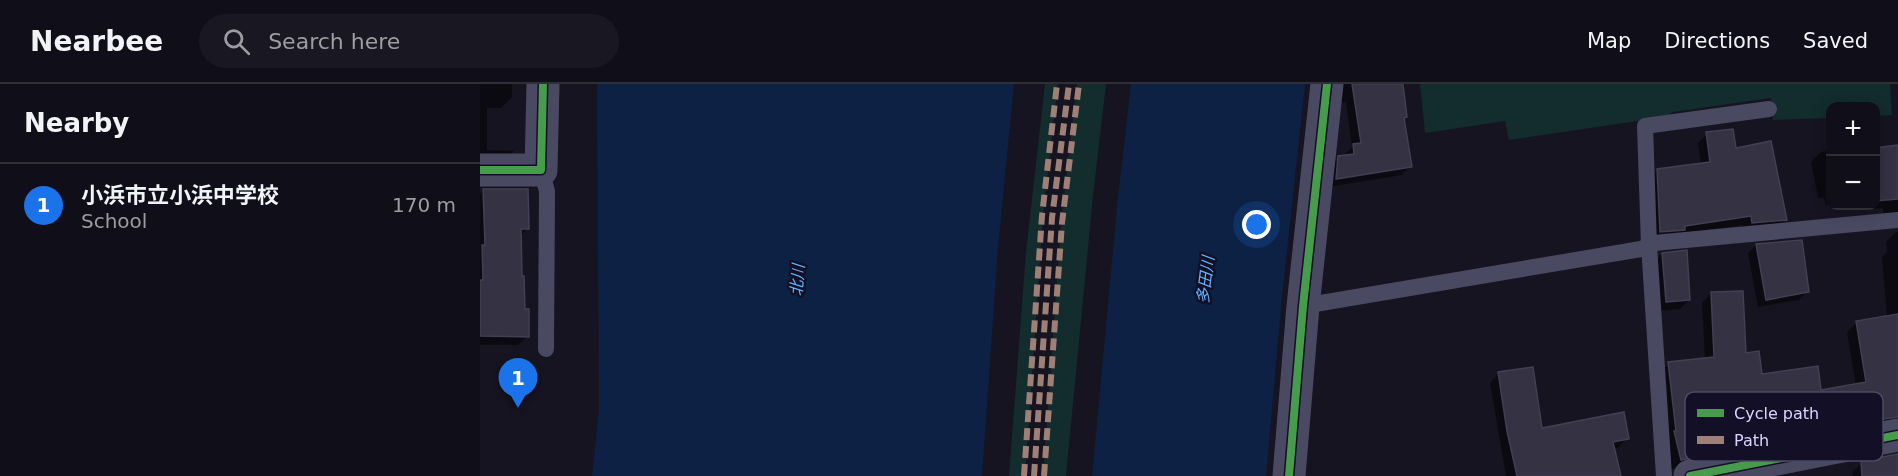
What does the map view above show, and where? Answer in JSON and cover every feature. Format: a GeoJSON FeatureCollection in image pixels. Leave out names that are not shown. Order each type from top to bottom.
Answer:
{"type":"FeatureCollection","features":[{"type":"Feature","properties":{"kind":"street"},"geometry":{"type":"LineString","coordinates":[[480,170],[541,170],[543,84]]}},
{"type":"Feature","properties":{"kind":"street"},"geometry":{"type":"LineString","coordinates":[[1289,476],[1327,84]]}},
{"type":"Feature","properties":{"kind":"street"},"geometry":{"type":"LineString","coordinates":[[1883,438],[1898,435]]}},
{"type":"Feature","properties":{"kind":"street"},"geometry":{"type":"LineString","coordinates":[[1690,476],[1766,461]]}},
{"type":"Feature","properties":{"kind":"lane"},"geometry":{"type":"LineString","coordinates":[[1664,476],[1649,245],[1645,126],[1769,109]]}},
{"type":"Feature","properties":{"kind":"lane"},"geometry":{"type":"LineString","coordinates":[[541,170],[547,191],[546,349]]}},
{"type":"Feature","properties":{"kind":"lane"},"geometry":{"type":"LineString","coordinates":[[1304,306],[1641,249],[1654,243],[1898,220]]}},
{"type":"Feature","properties":{"kind":"green space"},"geometry":{"type":"Polygon","coordinates":[[[1045,84],[1058,84],[1043,216],[1025,476],[1009,476],[1026,252],[1045,84]]]}},
{"type":"Feature","properties":{"kind":"green space"},"geometry":{"type":"Polygon","coordinates":[[[1077,84],[1106,84],[1066,476],[1043,476],[1061,223],[1077,84]]]}},
{"type":"Feature","properties":{"kind":"green space"},"geometry":{"type":"Polygon","coordinates":[[[1420,84],[1890,84],[1892,115],[1880,116],[1880,102],[1826,102],[1826,118],[1773,120],[1771,98],[1673,112],[1665,117],[1509,140],[1505,121],[1425,133],[1420,84]]]}},
{"type":"Feature","properties":{"kind":"water","name":"北川"},"geometry":{"type":"Polygon","coordinates":[[[597,84],[1014,84],[998,247],[982,476],[592,476],[599,410],[597,84]]]}},
{"type":"Feature","properties":{"kind":"water","name":"多田川"},"geometry":{"type":"Polygon","coordinates":[[[1131,84],[1305,84],[1281,307],[1266,476],[1092,476],[1131,84]]]}},
{"type":"Feature","properties":{"kind":"building"},"geometry":{"type":"Polygon","coordinates":[[[1352,84],[1403,84],[1407,117],[1404,118],[1412,167],[1336,179],[1338,156],[1354,154],[1353,144],[1361,143],[1352,84]]]}},
{"type":"Feature","properties":{"kind":"building"},"geometry":{"type":"Polygon","coordinates":[[[1733,129],[1736,148],[1771,141],[1787,220],[1752,223],[1751,216],[1685,226],[1685,230],[1660,232],[1657,169],[1710,162],[1706,132],[1733,129]]]}},
{"type":"Feature","properties":{"kind":"building"},"geometry":{"type":"Polygon","coordinates":[[[1898,145],[1898,199],[1880,201],[1880,147],[1898,145]]]}},
{"type":"Feature","properties":{"kind":"building"},"geometry":{"type":"Polygon","coordinates":[[[483,189],[528,189],[529,229],[521,229],[522,276],[524,276],[525,309],[529,309],[529,337],[480,336],[480,280],[483,280],[482,245],[485,245],[483,189]]]}},
{"type":"Feature","properties":{"kind":"building"},"geometry":{"type":"Polygon","coordinates":[[[1802,240],[1809,292],[1766,300],[1756,244],[1802,240]]]}},
{"type":"Feature","properties":{"kind":"building"},"geometry":{"type":"Polygon","coordinates":[[[1687,250],[1690,300],[1666,302],[1662,253],[1687,250]]]}},
{"type":"Feature","properties":{"kind":"building"},"geometry":{"type":"Polygon","coordinates":[[[1743,291],[1746,353],[1759,351],[1762,374],[1818,366],[1821,390],[1866,382],[1856,321],[1898,314],[1898,417],[1883,419],[1883,392],[1685,392],[1685,459],[1681,460],[1674,431],[1676,431],[1668,362],[1714,357],[1711,292],[1743,291]]]}},
{"type":"Feature","properties":{"kind":"building"},"geometry":{"type":"Polygon","coordinates":[[[1533,367],[1542,428],[1624,412],[1629,439],[1613,442],[1621,476],[1517,476],[1498,372],[1533,367]]]}},
{"type":"Feature","properties":{"kind":"building"},"geometry":{"type":"Polygon","coordinates":[[[1898,454],[1898,476],[1862,476],[1861,461],[1883,461],[1883,457],[1898,454]]]}},
{"type":"Feature","properties":{"kind":"marked path"},"geometry":{"type":"LineString","coordinates":[[1024,476],[1042,216],[1057,84]]}},
{"type":"Feature","properties":{"kind":"marked path"},"geometry":{"type":"LineString","coordinates":[[1034,476],[1052,218],[1069,84]]}},
{"type":"Feature","properties":{"kind":"marked path"},"geometry":{"type":"LineString","coordinates":[[1044,476],[1062,223],[1079,84]]}},
{"type":"Feature","properties":{"kind":"cycle path"},"geometry":{"type":"LineString","coordinates":[[480,170],[541,170],[543,84]]}},
{"type":"Feature","properties":{"kind":"cycle path"},"geometry":{"type":"LineString","coordinates":[[1289,476],[1303,306],[1327,84]]}},
{"type":"Feature","properties":{"kind":"cycle path"},"geometry":{"type":"LineString","coordinates":[[1883,438],[1898,435]]}},
{"type":"Feature","properties":{"kind":"cycle path"},"geometry":{"type":"LineString","coordinates":[[1690,476],[1766,461]]}},
{"type":"Feature","properties":{"kind":"place","name":"小浜市立小浜中学校"},"geometry":{"type":"Point","coordinates":[518,408]}}]}
